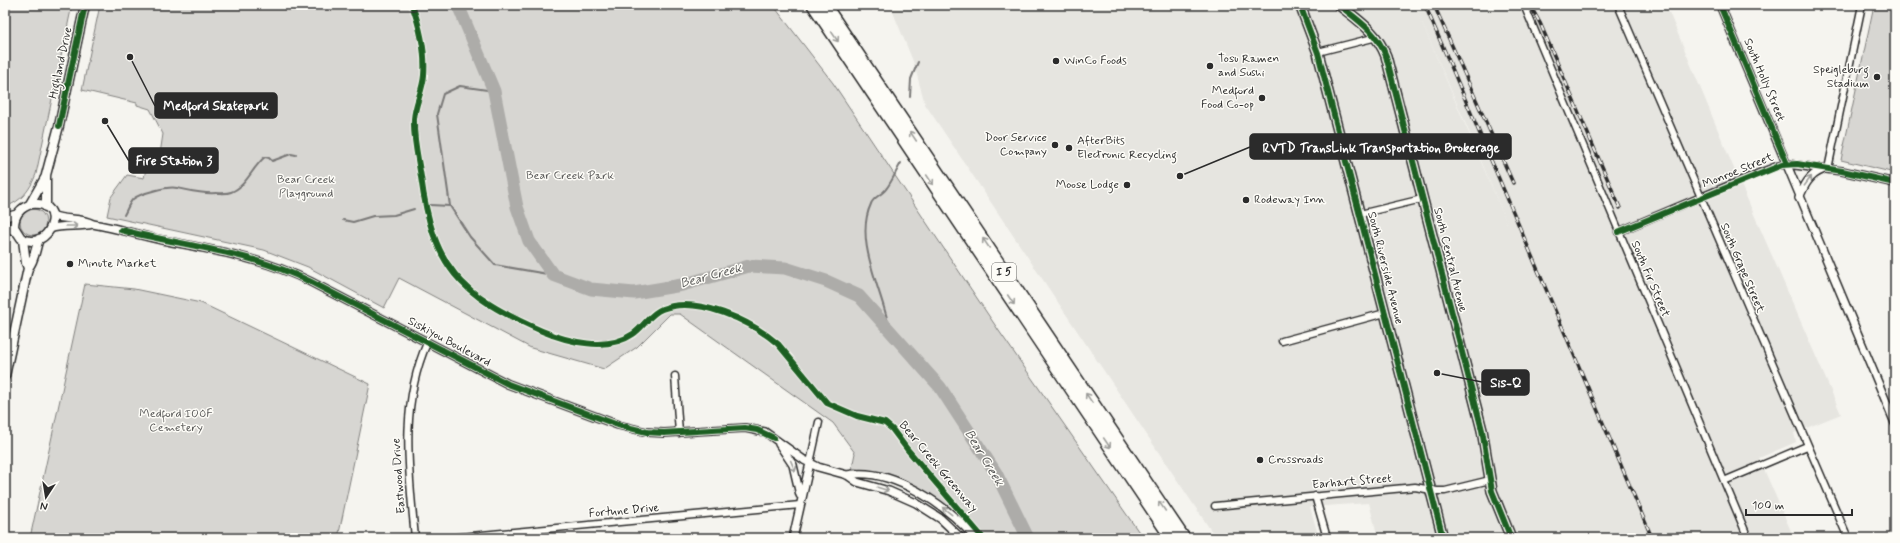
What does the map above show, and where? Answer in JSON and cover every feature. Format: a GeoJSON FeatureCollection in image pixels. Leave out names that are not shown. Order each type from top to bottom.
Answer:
{"type":"FeatureCollection","features":[{"type":"Feature","properties":{"kind":"highway","name":"I 5"},"geometry":{"type":"LineString","coordinates":[[813,5],[1171,538]]}},
{"type":"Feature","properties":{"kind":"highway","name":"I 5"},"geometry":{"type":"LineString","coordinates":[[825,5],[1184,538]]}},
{"type":"Feature","properties":{"kind":"main road","name":"Highland Drive"},"geometry":{"type":"LineString","coordinates":[[30,204],[46,175],[59,126],[85,5]]}},
{"type":"Feature","properties":{"kind":"main road","name":"South Riverside Avenue"},"geometry":{"type":"LineString","coordinates":[[1300,5],[1318,52],[1443,538]]}},
{"type":"Feature","properties":{"kind":"main road"},"geometry":{"type":"LineString","coordinates":[[1304,5],[1304,16]]}},
{"type":"Feature","properties":{"kind":"main road","name":"South Central Avenue"},"geometry":{"type":"LineString","coordinates":[[1338,5],[1371,31],[1377,38],[1386,56],[1482,430],[1490,480],[1496,502],[1511,538]]}},
{"type":"Feature","properties":{"kind":"main road","name":"Highland Drive"},"geometry":{"type":"LineString","coordinates":[[46,175],[46,207]]}},
{"type":"Feature","properties":{"kind":"main road"},"geometry":{"type":"LineString","coordinates":[[5,376],[28,268],[32,263],[35,250],[40,239],[50,229],[53,221],[52,215],[46,207],[40,204],[30,204],[17,214],[14,227],[16,232],[23,240],[28,268]]}},
{"type":"Feature","properties":{"kind":"main road"},"geometry":{"type":"LineString","coordinates":[[23,240],[31,241],[40,239]]}},
{"type":"Feature","properties":{"kind":"street","name":"South Fir Street"},"geometry":{"type":"LineString","coordinates":[[1524,5],[1618,232],[1748,538]]}},
{"type":"Feature","properties":{"kind":"street","name":"South Grape Street"},"geometry":{"type":"LineString","coordinates":[[1618,5],[1848,538]]}},
{"type":"Feature","properties":{"kind":"street","name":"South Holly Street"},"geometry":{"type":"LineString","coordinates":[[1720,5],[1787,164],[1799,198],[1895,423]]}},
{"type":"Feature","properties":{"kind":"street"},"geometry":{"type":"LineString","coordinates":[[1799,198],[1807,181],[1816,172],[1825,169],[1862,5]]}},
{"type":"Feature","properties":{"kind":"street"},"geometry":{"type":"LineString","coordinates":[[1318,52],[1377,38]]}},
{"type":"Feature","properties":{"kind":"street","name":"Monroe Street"},"geometry":{"type":"LineString","coordinates":[[1618,232],[1777,166],[1787,164],[1825,169],[1895,183]]}},
{"type":"Feature","properties":{"kind":"street"},"geometry":{"type":"LineString","coordinates":[[1360,214],[1422,199]]}},
{"type":"Feature","properties":{"kind":"street"},"geometry":{"type":"LineString","coordinates":[[5,217],[17,214]]}},
{"type":"Feature","properties":{"kind":"street","name":"Siskiyou Boulevard"},"geometry":{"type":"LineString","coordinates":[[52,215],[86,221],[93,224],[250,258],[281,268],[312,282],[503,382],[550,401],[632,429],[658,433],[679,433],[745,428],[757,430],[774,438],[810,463],[847,475],[857,482],[889,491],[916,503],[941,519],[961,538]]}},
{"type":"Feature","properties":{"kind":"street","name":"Siskiyou Boulevard"},"geometry":{"type":"LineString","coordinates":[[50,229],[57,227],[85,227],[93,224]]}},
{"type":"Feature","properties":{"kind":"street"},"geometry":{"type":"LineString","coordinates":[[5,227],[16,232]]}},
{"type":"Feature","properties":{"kind":"street"},"geometry":{"type":"LineString","coordinates":[[1282,341],[1385,313]]}},
{"type":"Feature","properties":{"kind":"street","name":"Eastwood Drive"},"geometry":{"type":"LineString","coordinates":[[415,538],[407,437],[418,367],[427,343]]}},
{"type":"Feature","properties":{"kind":"street"},"geometry":{"type":"LineString","coordinates":[[675,376],[679,433]]}},
{"type":"Feature","properties":{"kind":"street"},"geometry":{"type":"LineString","coordinates":[[793,538],[819,422]]}},
{"type":"Feature","properties":{"kind":"street"},"geometry":{"type":"LineString","coordinates":[[774,438],[793,466],[801,502]]}},
{"type":"Feature","properties":{"kind":"street"},"geometry":{"type":"LineString","coordinates":[[1724,481],[1807,446]]}},
{"type":"Feature","properties":{"kind":"street","name":"Siskiyou Boulevard"},"geometry":{"type":"LineString","coordinates":[[847,475],[860,472],[914,490],[944,508],[975,538]]}},
{"type":"Feature","properties":{"kind":"street","name":"Earhart Street"},"geometry":{"type":"LineString","coordinates":[[1214,506],[1415,487],[1431,490],[1445,490],[1490,480]]}},
{"type":"Feature","properties":{"kind":"street"},"geometry":{"type":"LineString","coordinates":[[1315,496],[1327,538]]}},
{"type":"Feature","properties":{"kind":"street","name":"Fortune Drive"},"geometry":{"type":"LineString","coordinates":[[450,538],[801,502]]}},
{"type":"Feature","properties":{"kind":"shaded area"},"geometry":{"type":"Polygon","coordinates":[[[890,5],[1666,5],[1732,164],[1841,414],[1794,433],[1796,442],[1759,458],[1794,538],[1378,538],[1369,503],[1310,507],[1319,538],[1216,538],[925,104],[913,61],[890,5]],[[1417,11],[1507,223],[1467,127],[1417,11]]]}},
{"type":"Feature","properties":{"kind":"green space"},"geometry":{"type":"Polygon","coordinates":[[[5,5],[72,5],[36,174],[25,194],[16,202],[5,207],[5,5]]]}},
{"type":"Feature","properties":{"kind":"green space","name":"Bear Creek Park"},"geometry":{"type":"Polygon","coordinates":[[[100,5],[773,5],[833,83],[999,331],[1143,538],[979,538],[957,516],[877,474],[852,468],[855,453],[833,423],[680,314],[670,314],[637,347],[604,369],[531,348],[399,278],[384,308],[308,267],[264,250],[107,216],[111,197],[127,175],[144,178],[147,164],[160,154],[163,134],[150,109],[137,105],[137,103],[82,90],[100,5]]]}},
{"type":"Feature","properties":{"kind":"green space","name":"Speigleburg Stadium"},"geometry":{"type":"Polygon","coordinates":[[[1874,5],[1895,5],[1895,173],[1841,160],[1874,5]]]}},
{"type":"Feature","properties":{"kind":"green space"},"geometry":{"type":"Polygon","coordinates":[[[33,209],[42,213],[46,222],[42,231],[33,235],[24,231],[20,222],[24,213],[33,209]]]}},
{"type":"Feature","properties":{"kind":"green space","name":"Medford IOOF Cemetery"},"geometry":{"type":"Polygon","coordinates":[[[85,284],[134,289],[201,303],[370,384],[338,538],[30,538],[85,284]]]}},
{"type":"Feature","properties":{"kind":"waterway","name":"Bear Creek"},"geometry":{"type":"LineString","coordinates":[[458,5],[494,91],[517,207],[529,241],[553,275],[591,289],[634,293],[682,285],[749,266],[785,268],[826,281],[859,296],[940,387],[996,473],[1028,538]]}},
{"type":"Feature","properties":{"kind":"waterway"},"geometry":{"type":"LineString","coordinates":[[910,97],[911,79],[918,62]]}},
{"type":"Feature","properties":{"kind":"waterway"},"geometry":{"type":"LineString","coordinates":[[450,206],[437,114],[443,94],[460,86],[494,91]]}},
{"type":"Feature","properties":{"kind":"waterway"},"geometry":{"type":"LineString","coordinates":[[124,215],[133,199],[142,194],[161,189],[173,188],[206,193],[231,192],[241,186],[265,157],[272,161],[291,154],[296,155]]}},
{"type":"Feature","properties":{"kind":"waterway"},"geometry":{"type":"LineString","coordinates":[[890,332],[868,251],[866,219],[872,202],[888,186],[901,163]]}},
{"type":"Feature","properties":{"kind":"waterway"},"geometry":{"type":"LineString","coordinates":[[430,205],[450,206],[470,237],[495,265],[553,275]]}},
{"type":"Feature","properties":{"kind":"waterway"},"geometry":{"type":"LineString","coordinates":[[343,220],[353,222],[373,216],[394,215],[414,209]]}},
{"type":"Feature","properties":{"kind":"railway"},"geometry":{"type":"LineString","coordinates":[[1425,5],[1652,538]]}},
{"type":"Feature","properties":{"kind":"railway"},"geometry":{"type":"LineString","coordinates":[[1434,5],[1513,183]]}},
{"type":"Feature","properties":{"kind":"railway"},"geometry":{"type":"LineString","coordinates":[[1530,5],[1540,23],[1620,208]]}},
{"type":"Feature","properties":{"kind":"cycle path"},"geometry":{"type":"LineString","coordinates":[[59,126],[85,5]]}},
{"type":"Feature","properties":{"kind":"cycle path","name":"Bear Creek Greenway"},"geometry":{"type":"LineString","coordinates":[[412,5],[420,30],[424,57],[423,81],[415,113],[414,133],[426,208],[433,234],[443,256],[455,274],[470,290],[513,318],[552,335],[575,342],[600,344],[611,343],[623,339],[637,331],[657,311],[676,306],[691,305],[707,308],[739,319],[767,335],[778,344],[827,403],[857,416],[885,423],[892,429],[907,449],[983,538]]}},
{"type":"Feature","properties":{"kind":"cycle path"},"geometry":{"type":"LineString","coordinates":[[1300,5],[1318,53],[1443,538]]}},
{"type":"Feature","properties":{"kind":"cycle path"},"geometry":{"type":"LineString","coordinates":[[1339,5],[1360,21],[1372,33],[1378,40],[1386,56],[1482,430],[1492,491],[1511,538]]}},
{"type":"Feature","properties":{"kind":"cycle path"},"geometry":{"type":"LineString","coordinates":[[1720,5],[1787,164]]}},
{"type":"Feature","properties":{"kind":"cycle path"},"geometry":{"type":"LineString","coordinates":[[1618,232],[1782,165],[1797,164],[1842,171],[1895,183]]}},
{"type":"Feature","properties":{"kind":"cycle path"},"geometry":{"type":"LineString","coordinates":[[121,230],[218,251],[265,263],[289,272],[508,384],[618,425],[647,432],[664,433],[745,428],[757,430],[774,438]]}},
{"type":"Feature","properties":{"kind":"place","name":"Medford Skatepark"},"geometry":{"type":"Point","coordinates":[130,57]}},
{"type":"Feature","properties":{"kind":"place","name":"WinCo Foods"},"geometry":{"type":"Point","coordinates":[1056,61]}},
{"type":"Feature","properties":{"kind":"place","name":"Tosu Ramen and Sushi"},"geometry":{"type":"Point","coordinates":[1210,66]}},
{"type":"Feature","properties":{"kind":"place","name":"Speigleburg Stadium"},"geometry":{"type":"Point","coordinates":[1877,77]}},
{"type":"Feature","properties":{"kind":"place","name":"Medford Food Co-op"},"geometry":{"type":"Point","coordinates":[1262,98]}},
{"type":"Feature","properties":{"kind":"place","name":"Fire Station 3"},"geometry":{"type":"Point","coordinates":[105,121]}},
{"type":"Feature","properties":{"kind":"place","name":"Door Service Company"},"geometry":{"type":"Point","coordinates":[1055,145]}},
{"type":"Feature","properties":{"kind":"place","name":"AfterBits Electronic Recycling"},"geometry":{"type":"Point","coordinates":[1069,148]}},
{"type":"Feature","properties":{"kind":"place","name":"RVTD TransLink Transportation Brokerage"},"geometry":{"type":"Point","coordinates":[1180,176]}},
{"type":"Feature","properties":{"kind":"place","name":"Moose Lodge"},"geometry":{"type":"Point","coordinates":[1127,185]}},
{"type":"Feature","properties":{"kind":"place","name":"Rodeway Inn"},"geometry":{"type":"Point","coordinates":[1246,200]}},
{"type":"Feature","properties":{"kind":"place","name":"Minute Market"},"geometry":{"type":"Point","coordinates":[70,264]}},
{"type":"Feature","properties":{"kind":"place","name":"Sis-Q"},"geometry":{"type":"Point","coordinates":[1437,373]}},
{"type":"Feature","properties":{"kind":"place","name":"Crossroads"},"geometry":{"type":"Point","coordinates":[1260,460]}},
{"type":"Feature","properties":{"kind":"park label","name":"Bear Creek Playground"},"geometry":{"type":"Point","coordinates":[306,187]}}]}
